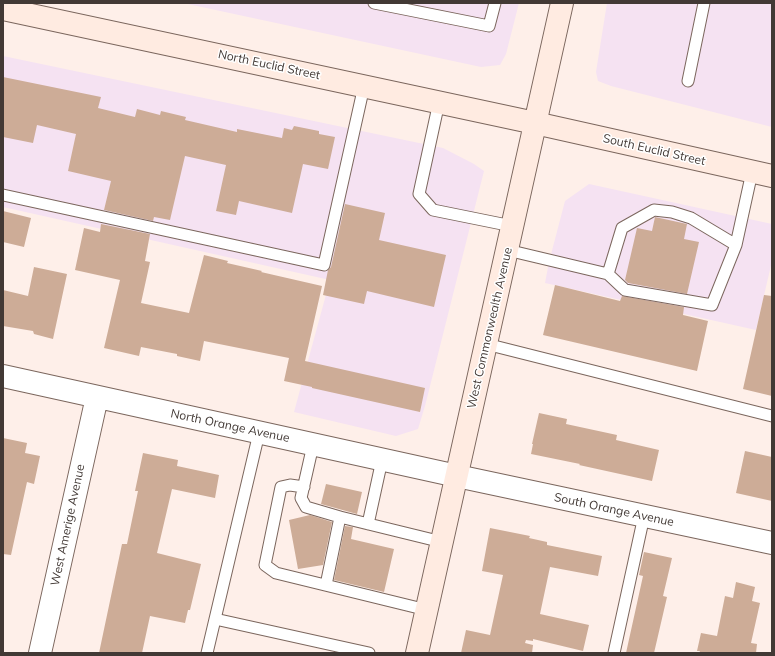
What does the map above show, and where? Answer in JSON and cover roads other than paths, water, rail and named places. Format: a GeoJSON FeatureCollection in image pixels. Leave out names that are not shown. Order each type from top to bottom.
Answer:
{"type":"FeatureCollection","features":[{"type":"Feature","properties":{"kind":"main road","name":"West Commonwealth Avenue"},"geometry":{"type":"LineString","coordinates":[[417,653],[562,3]]}},
{"type":"Feature","properties":{"kind":"main road","name":"North Euclid Street"},"geometry":{"type":"LineString","coordinates":[[3,9],[535,123]]}},
{"type":"Feature","properties":{"kind":"main road","name":"South Euclid Street"},"geometry":{"type":"LineString","coordinates":[[535,123],[762,174]]}},
{"type":"Feature","properties":{"kind":"street","name":"North Orange Avenue"},"geometry":{"type":"LineString","coordinates":[[3,376],[456,476]]}},
{"type":"Feature","properties":{"kind":"street","name":"West Amerige Avenue"},"geometry":{"type":"LineString","coordinates":[[40,653],[97,397]]}},
{"type":"Feature","properties":{"kind":"street","name":"South Orange Avenue"},"geometry":{"type":"LineString","coordinates":[[456,476],[772,543]]}},
{"type":"Feature","properties":{"kind":"lane"},"geometry":{"type":"LineString","coordinates":[[374,3],[490,26],[495,3]]}},
{"type":"Feature","properties":{"kind":"lane"},"geometry":{"type":"LineString","coordinates":[[688,81],[704,3]]}},
{"type":"Feature","properties":{"kind":"lane"},"geometry":{"type":"LineString","coordinates":[[3,195],[324,265],[364,86]]}},
{"type":"Feature","properties":{"kind":"lane"},"geometry":{"type":"LineString","coordinates":[[439,102],[420,194],[433,210],[512,226]]}},
{"type":"Feature","properties":{"kind":"lane"},"geometry":{"type":"LineString","coordinates":[[507,250],[608,274],[625,290],[712,305],[762,174]]}},
{"type":"Feature","properties":{"kind":"lane"},"geometry":{"type":"LineString","coordinates":[[608,274],[622,228],[654,210],[672,212],[691,218],[736,245]]}},
{"type":"Feature","properties":{"kind":"lane"},"geometry":{"type":"LineString","coordinates":[[486,344],[772,416]]}},
{"type":"Feature","properties":{"kind":"lane"},"geometry":{"type":"LineString","coordinates":[[208,653],[259,433]]}},
{"type":"Feature","properties":{"kind":"lane"},"geometry":{"type":"LineString","coordinates":[[313,445],[301,498],[306,507],[340,517],[442,542]]}},
{"type":"Feature","properties":{"kind":"lane"},"geometry":{"type":"LineString","coordinates":[[368,524],[382,460]]}},
{"type":"Feature","properties":{"kind":"lane"},"geometry":{"type":"LineString","coordinates":[[304,487],[290,485],[281,487],[265,566],[276,573],[427,610]]}},
{"type":"Feature","properties":{"kind":"lane"},"geometry":{"type":"LineString","coordinates":[[614,653],[644,516]]}},
{"type":"Feature","properties":{"kind":"lane"},"geometry":{"type":"LineString","coordinates":[[326,585],[340,517]]}},
{"type":"Feature","properties":{"kind":"lane"},"geometry":{"type":"LineString","coordinates":[[215,619],[368,653]]}}]}
